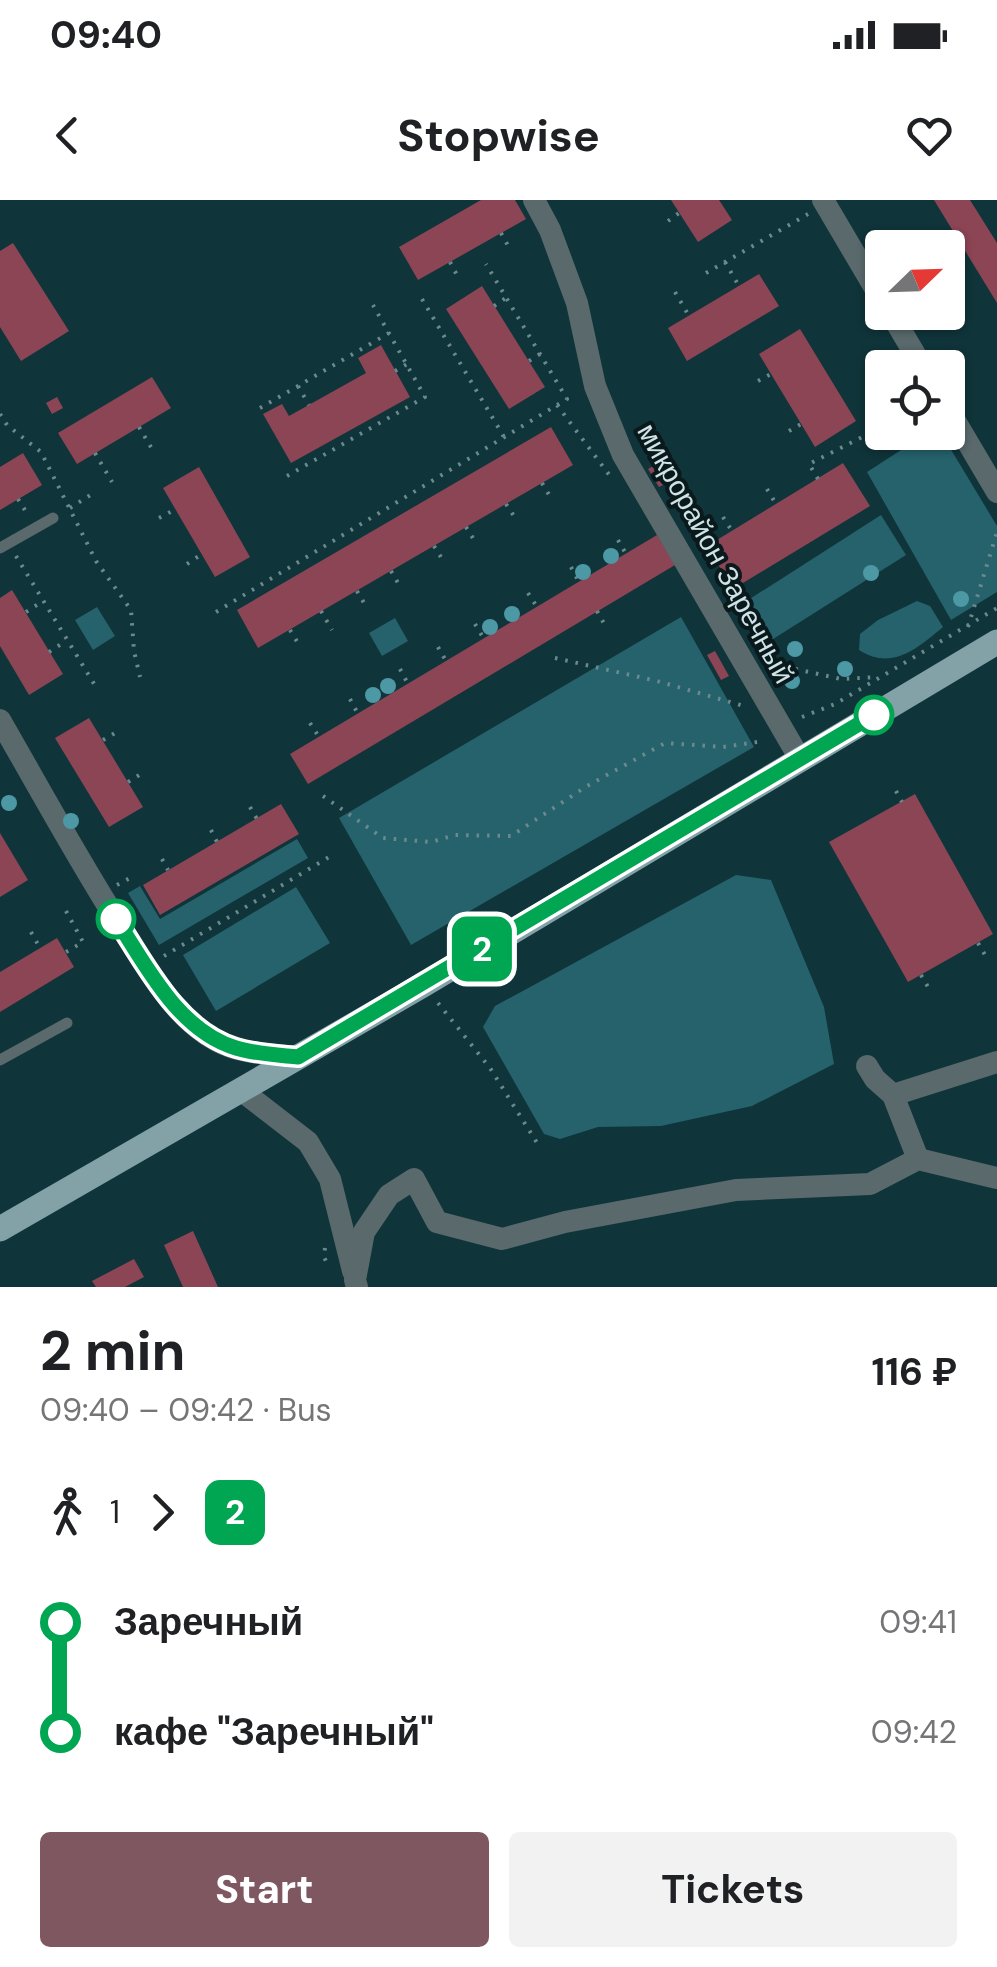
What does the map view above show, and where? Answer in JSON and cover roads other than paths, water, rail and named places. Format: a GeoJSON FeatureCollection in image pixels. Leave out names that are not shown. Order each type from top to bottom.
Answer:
{"type":"FeatureCollection","features":[{"type":"Feature","properties":{"kind":"main road"},"geometry":{"type":"LineString","coordinates":[[0,1229],[242,1091],[997,642]]}},
{"type":"Feature","properties":{"kind":"street","name":"микрорайон Заречный"},"geometry":{"type":"LineString","coordinates":[[534,200],[578,303],[595,386],[622,456],[800,760]]}},
{"type":"Feature","properties":{"kind":"street"},"geometry":{"type":"LineString","coordinates":[[824,202],[865,271]]}},
{"type":"Feature","properties":{"kind":"street"},"geometry":{"type":"LineString","coordinates":[[965,437],[997,492]]}},
{"type":"Feature","properties":{"kind":"street"},"geometry":{"type":"LineString","coordinates":[[0,720],[100,896],[146,966],[192,1024],[217,1041],[256,1052],[298,1057]]}},
{"type":"Feature","properties":{"kind":"street"},"geometry":{"type":"LineString","coordinates":[[893,1095],[997,1062]]}},
{"type":"Feature","properties":{"kind":"street"},"geometry":{"type":"LineString","coordinates":[[868,1066],[875,1079],[893,1095],[918,1159]]}},
{"type":"Feature","properties":{"kind":"street"},"geometry":{"type":"LineString","coordinates":[[242,1091],[308,1142],[330,1179],[356,1283]]}},
{"type":"Feature","properties":{"kind":"street"},"geometry":{"type":"LineString","coordinates":[[356,1283],[364,1232],[388,1195],[414,1179],[437,1222],[502,1239],[565,1222],[717,1193],[870,1184],[918,1159],[997,1178]]}},
{"type":"Feature","properties":{"kind":"lane"},"geometry":{"type":"LineString","coordinates":[[4,546],[53,518]]}},
{"type":"Feature","properties":{"kind":"lane"},"geometry":{"type":"LineString","coordinates":[[0,1060],[67,1023]]}}]}
